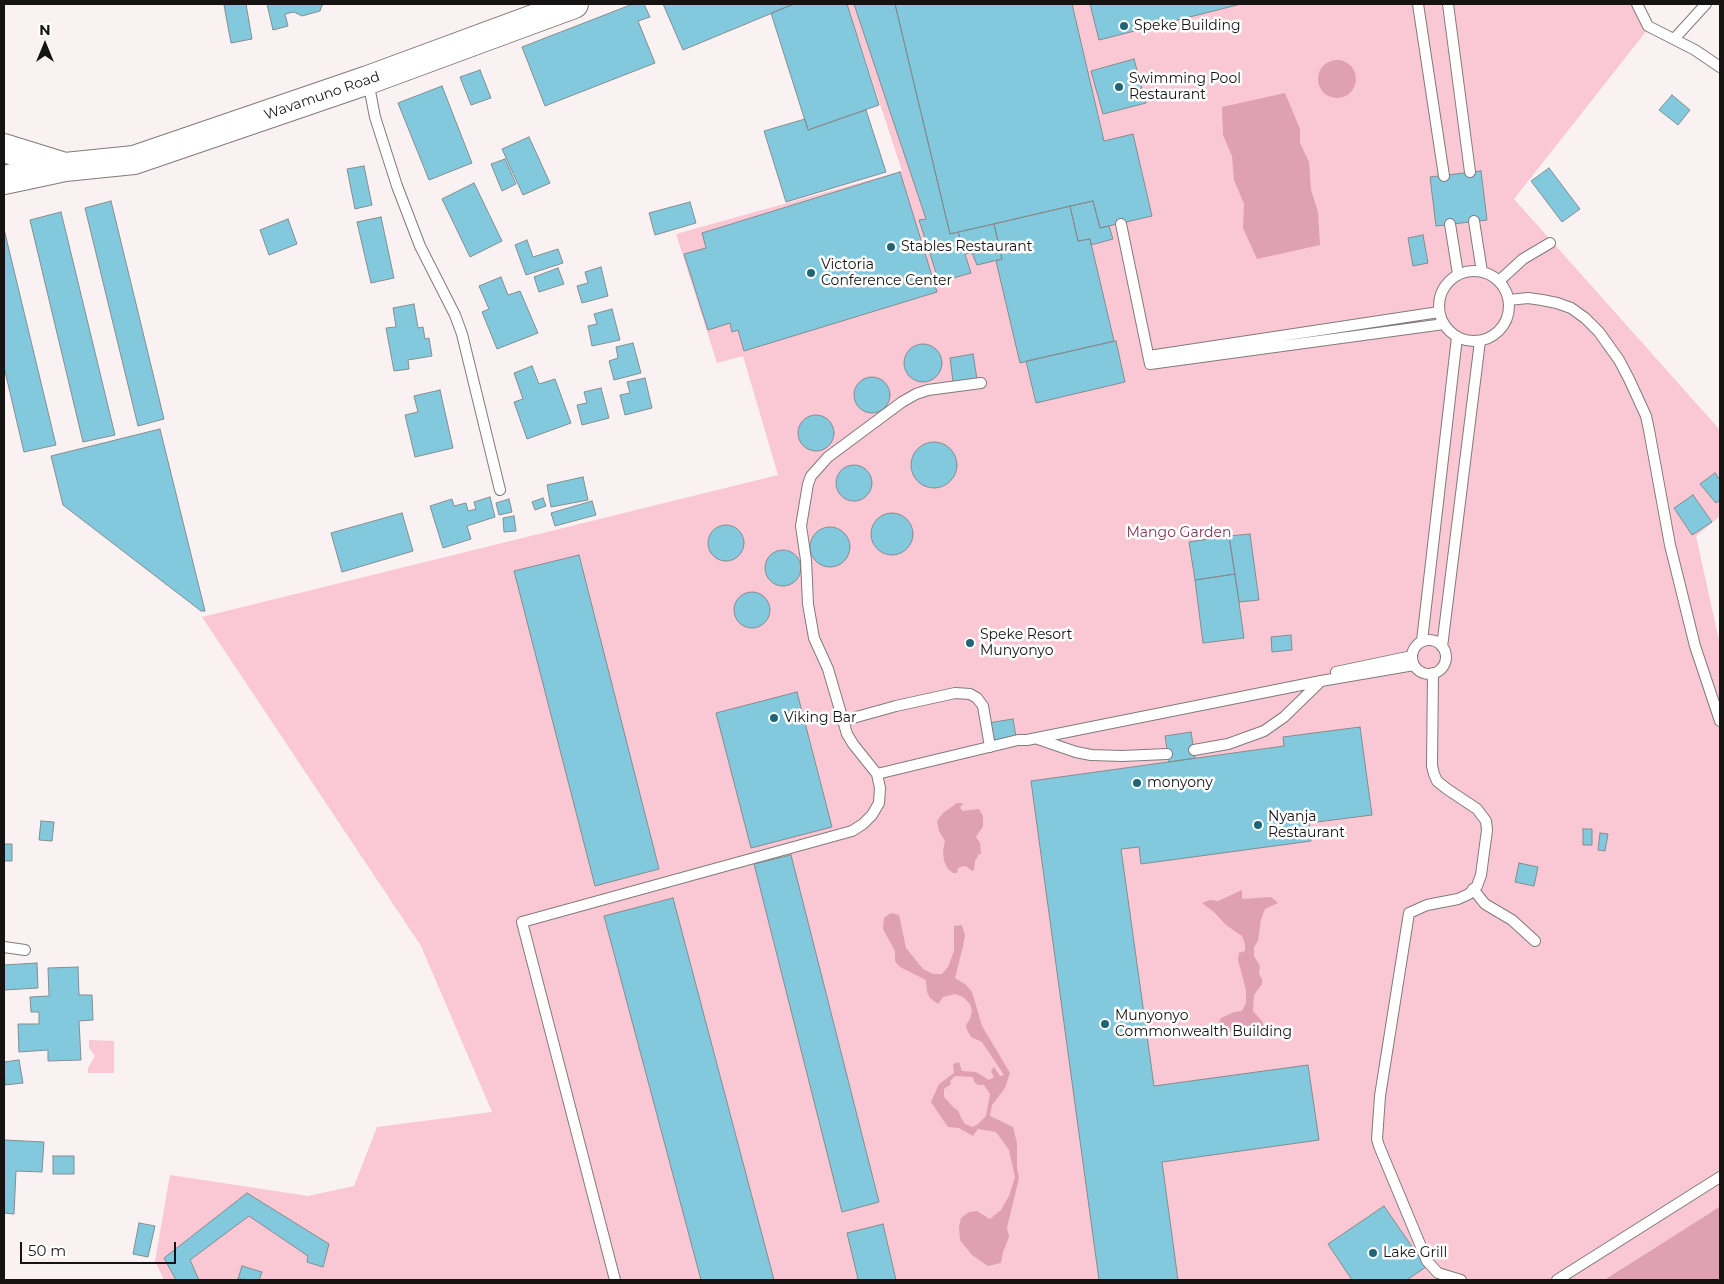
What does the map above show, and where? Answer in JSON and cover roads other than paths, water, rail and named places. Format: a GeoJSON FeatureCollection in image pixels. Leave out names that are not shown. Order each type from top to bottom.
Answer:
{"type":"FeatureCollection","features":[{"type":"Feature","properties":{"kind":"main road","name":"Wavamuno Road"},"geometry":{"type":"LineString","coordinates":[[4,180],[65,167],[134,160],[368,80],[574,4]]}},
{"type":"Feature","properties":{"kind":"main road","name":"Wavamuno Road"},"geometry":{"type":"LineString","coordinates":[[4,148],[65,167]]}},
{"type":"Feature","properties":{"kind":"lane"},"geometry":{"type":"LineString","coordinates":[[1418,4],[1444,176]]}},
{"type":"Feature","properties":{"kind":"lane"},"geometry":{"type":"LineString","coordinates":[[1448,4],[1470,172]]}},
{"type":"Feature","properties":{"kind":"lane"},"geometry":{"type":"LineString","coordinates":[[1637,4],[1648,26],[1695,50],[1720,67]]}},
{"type":"Feature","properties":{"kind":"lane"},"geometry":{"type":"LineString","coordinates":[[1674,39],[1706,4]]}},
{"type":"Feature","properties":{"kind":"lane"},"geometry":{"type":"LineString","coordinates":[[368,80],[375,118],[397,186],[420,246],[455,315],[462,334],[500,490]]}},
{"type":"Feature","properties":{"kind":"lane"},"geometry":{"type":"LineString","coordinates":[[1474,221],[1482,272]]}},
{"type":"Feature","properties":{"kind":"lane"},"geometry":{"type":"LineString","coordinates":[[1120,224],[1150,360]]}},
{"type":"Feature","properties":{"kind":"lane"},"geometry":{"type":"LineString","coordinates":[[1450,224],[1458,274]]}},
{"type":"Feature","properties":{"kind":"lane"},"geometry":{"type":"LineString","coordinates":[[1500,281],[1524,259],[1550,243]]}},
{"type":"Feature","properties":{"kind":"lane"},"geometry":{"type":"LineString","coordinates":[[1470,271],[1492,275],[1500,281],[1506,290],[1509,300],[1509,314],[1498,332],[1487,339],[1466,341],[1457,337],[1444,324],[1439,312],[1439,298],[1446,284],[1458,274],[1470,271]]}},
{"type":"Feature","properties":{"kind":"lane"},"geometry":{"type":"LineString","coordinates":[[1509,300],[1528,298],[1571,308],[1585,318],[1599,332],[1629,378],[1640,402],[1649,430],[1672,554],[1695,646],[1720,721]]}},
{"type":"Feature","properties":{"kind":"lane"},"geometry":{"type":"LineString","coordinates":[[1150,360],[1439,312]]}},
{"type":"Feature","properties":{"kind":"lane"},"geometry":{"type":"LineString","coordinates":[[1150,360],[1444,324]]}},
{"type":"Feature","properties":{"kind":"lane"},"geometry":{"type":"LineString","coordinates":[[1422,641],[1457,337]]}},
{"type":"Feature","properties":{"kind":"lane"},"geometry":{"type":"LineString","coordinates":[[1442,647],[1480,341]]}},
{"type":"Feature","properties":{"kind":"lane"},"geometry":{"type":"LineString","coordinates":[[615,1280],[522,922],[852,831],[872,815],[879,803],[880,788],[877,774],[852,744],[842,721],[828,669],[814,638],[808,604],[806,560],[801,526],[811,476],[828,457],[902,402],[916,394],[928,390],[982,383]]}},
{"type":"Feature","properties":{"kind":"lane"},"geometry":{"type":"LineString","coordinates":[[1422,641],[1437,642],[1445,652],[1445,662],[1442,667],[1433,673],[1419,670],[1413,661],[1415,648],[1422,641]]}},
{"type":"Feature","properties":{"kind":"lane"},"geometry":{"type":"LineString","coordinates":[[877,774],[1018,740],[1321,681],[1413,661]]}},
{"type":"Feature","properties":{"kind":"lane"},"geometry":{"type":"LineString","coordinates":[[1018,740],[1026,735],[1413,661]]}},
{"type":"Feature","properties":{"kind":"lane"},"geometry":{"type":"LineString","coordinates":[[1433,673],[1432,766],[1437,780],[1447,789],[1477,808],[1487,824],[1481,876],[1473,889],[1463,897],[1427,905],[1409,913],[1377,1125],[1379,1146],[1427,1260],[1438,1273],[1461,1280]]}},
{"type":"Feature","properties":{"kind":"lane"},"geometry":{"type":"LineString","coordinates":[[1194,750],[1228,744],[1264,732],[1284,717],[1321,681]]}},
{"type":"Feature","properties":{"kind":"lane"},"geometry":{"type":"LineString","coordinates":[[842,721],[896,706],[955,693],[964,693],[977,698],[983,706],[990,747]]}},
{"type":"Feature","properties":{"kind":"lane"},"geometry":{"type":"LineString","coordinates":[[1035,738],[1091,755],[1167,754]]}},
{"type":"Feature","properties":{"kind":"lane"},"geometry":{"type":"LineString","coordinates":[[1473,889],[1485,904],[1512,920],[1535,941]]}},
{"type":"Feature","properties":{"kind":"lane"},"geometry":{"type":"LineString","coordinates":[[4,947],[25,950]]}},
{"type":"Feature","properties":{"kind":"lane"},"geometry":{"type":"LineString","coordinates":[[1557,1280],[1720,1176]]}},
{"type":"Feature","properties":{"kind":"place","name":"Speke Building"},"geometry":{"type":"Point","coordinates":[1124,26]}},
{"type":"Feature","properties":{"kind":"place","name":"Swimming Pool Restaurant"},"geometry":{"type":"Point","coordinates":[1119,87]}},
{"type":"Feature","properties":{"kind":"place","name":"Stables Restaurant"},"geometry":{"type":"Point","coordinates":[891,247]}},
{"type":"Feature","properties":{"kind":"place","name":"Victoria Conference Center"},"geometry":{"type":"Point","coordinates":[811,273]}},
{"type":"Feature","properties":{"kind":"place","name":"Speke Resort Munyonyo"},"geometry":{"type":"Point","coordinates":[970,643]}},
{"type":"Feature","properties":{"kind":"place","name":"Viking Bar"},"geometry":{"type":"Point","coordinates":[774,718]}},
{"type":"Feature","properties":{"kind":"place","name":"monyony"},"geometry":{"type":"Point","coordinates":[1137,783]}},
{"type":"Feature","properties":{"kind":"place","name":"Nyanja Restaurant"},"geometry":{"type":"Point","coordinates":[1258,825]}},
{"type":"Feature","properties":{"kind":"place","name":"Munyonyo Commonwealth Building"},"geometry":{"type":"Point","coordinates":[1105,1024]}},
{"type":"Feature","properties":{"kind":"place","name":"Lake Grill"},"geometry":{"type":"Point","coordinates":[1373,1253]}},
{"type":"Feature","properties":{"kind":"park label","name":"Mango Garden"},"geometry":{"type":"Point","coordinates":[1179,533]}}]}
